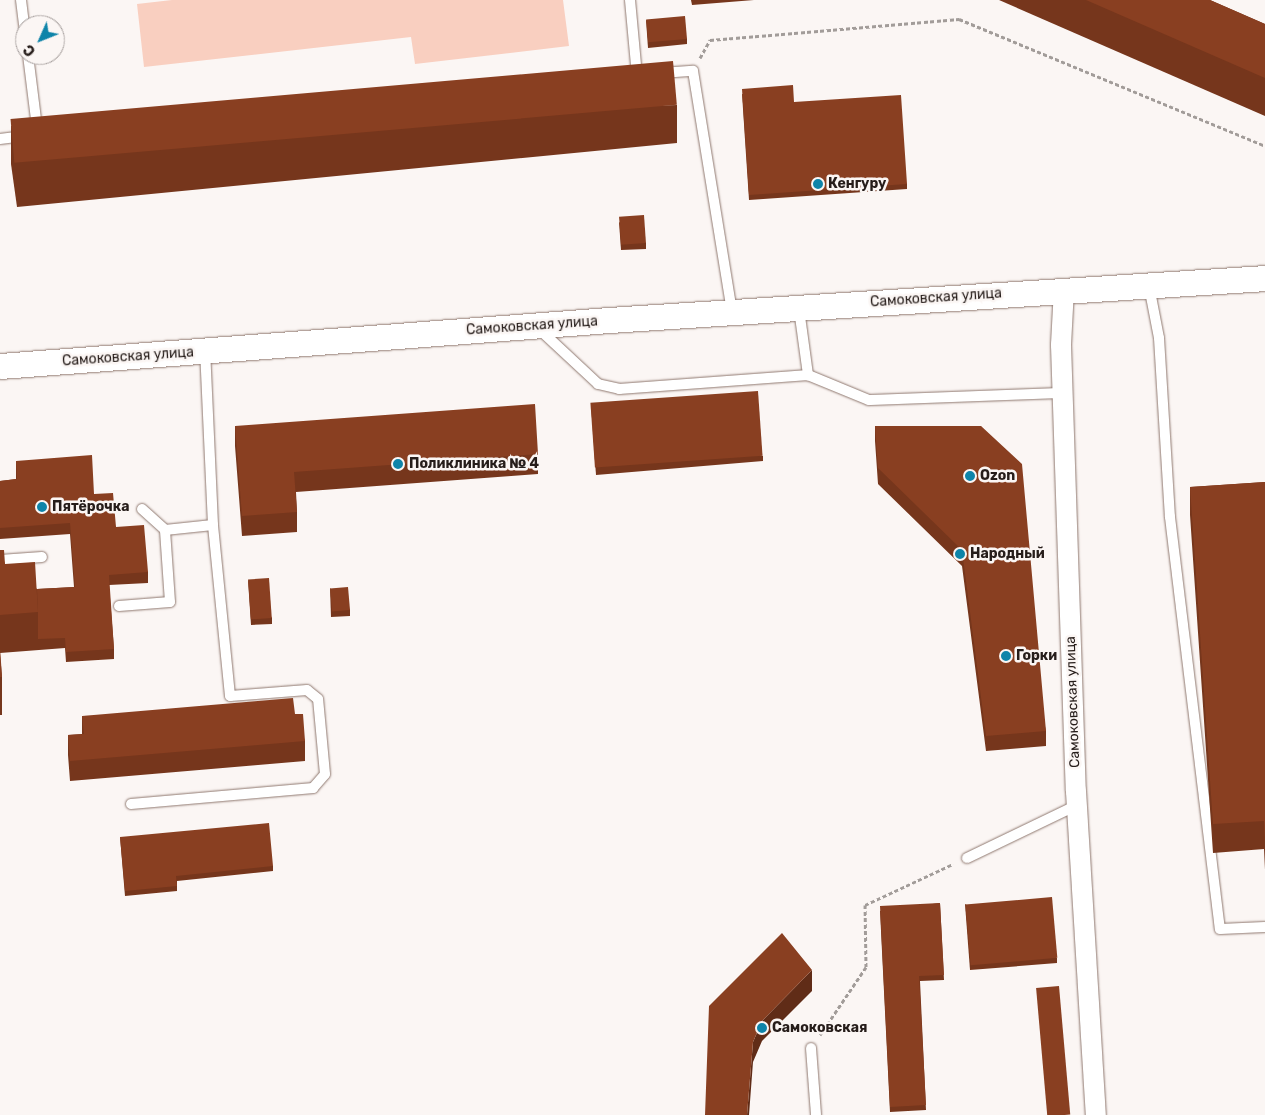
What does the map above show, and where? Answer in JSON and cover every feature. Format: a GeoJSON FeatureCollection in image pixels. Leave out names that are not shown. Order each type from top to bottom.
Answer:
{"type":"FeatureCollection","features":[{"type":"Feature","properties":{"kind":"street","name":"Самоковская улица"},"geometry":{"type":"LineString","coordinates":[[0,366],[799,307],[1064,289],[1150,286],[1265,278]]}},
{"type":"Feature","properties":{"kind":"street","name":"Самоковская улица"},"geometry":{"type":"LineString","coordinates":[[1064,289],[1060,345],[1077,805],[1096,1115]]}},
{"type":"Feature","properties":{"kind":"lane"},"geometry":{"type":"LineString","coordinates":[[21,0],[23,15]]}},
{"type":"Feature","properties":{"kind":"lane"},"geometry":{"type":"LineString","coordinates":[[630,0],[639,75],[693,71],[732,312]]}},
{"type":"Feature","properties":{"kind":"lane"},"geometry":{"type":"LineString","coordinates":[[0,139],[42,134],[30,65]]}},
{"type":"Feature","properties":{"kind":"lane"},"geometry":{"type":"LineString","coordinates":[[1150,286],[1159,338],[1170,517],[1220,929],[1265,927]]}},
{"type":"Feature","properties":{"kind":"lane"},"geometry":{"type":"LineString","coordinates":[[799,307],[808,375]]}},
{"type":"Feature","properties":{"kind":"lane"},"geometry":{"type":"LineString","coordinates":[[536,326],[598,384],[619,389],[808,375],[869,400],[1062,393]]}},
{"type":"Feature","properties":{"kind":"lane"},"geometry":{"type":"LineString","coordinates":[[130,804],[313,788],[325,774],[318,699],[307,690],[230,696],[213,525],[205,352]]}},
{"type":"Feature","properties":{"kind":"lane"},"geometry":{"type":"LineString","coordinates":[[119,606],[170,602],[165,530],[142,509]]}},
{"type":"Feature","properties":{"kind":"lane"},"geometry":{"type":"LineString","coordinates":[[165,530],[213,525]]}},
{"type":"Feature","properties":{"kind":"lane"},"geometry":{"type":"LineString","coordinates":[[0,560],[42,557]]}},
{"type":"Feature","properties":{"kind":"lane"},"geometry":{"type":"LineString","coordinates":[[967,858],[1077,805]]}},
{"type":"Feature","properties":{"kind":"lane"},"geometry":{"type":"LineString","coordinates":[[811,1048],[816,1115]]}},
{"type":"Feature","properties":{"kind":"path"},"geometry":{"type":"LineString","coordinates":[[693,71],[710,40],[959,19],[1265,146]]}},
{"type":"Feature","properties":{"kind":"path"},"geometry":{"type":"LineString","coordinates":[[811,1048],[866,967],[865,905],[967,858]]}},
{"type":"Feature","properties":{"kind":"shaded area"},"geometry":{"type":"Polygon","coordinates":[[[172,0],[563,0],[569,46],[415,64],[411,37],[144,67],[137,4],[172,0]]]}},
{"type":"Feature","properties":{"kind":"building"},"geometry":{"type":"Polygon","coordinates":[[[1086,0],[1210,0],[1265,24],[1265,78],[1086,0]]]}},
{"type":"Feature","properties":{"kind":"building"},"geometry":{"type":"Polygon","coordinates":[[[685,16],[687,39],[648,42],[646,19],[685,16]]]}},
{"type":"Feature","properties":{"kind":"building"},"geometry":{"type":"Polygon","coordinates":[[[673,61],[677,105],[14,163],[11,119],[673,61]]]}},
{"type":"Feature","properties":{"kind":"building"},"geometry":{"type":"Polygon","coordinates":[[[793,85],[794,102],[901,95],[907,184],[749,195],[742,89],[793,85]]]}},
{"type":"Feature","properties":{"kind":"building"},"geometry":{"type":"Polygon","coordinates":[[[644,215],[646,243],[621,245],[619,217],[644,215]]]}},
{"type":"Feature","properties":{"kind":"building"},"geometry":{"type":"Polygon","coordinates":[[[758,391],[763,456],[595,468],[590,403],[758,391]]]}},
{"type":"Feature","properties":{"kind":"building"},"geometry":{"type":"Polygon","coordinates":[[[535,404],[538,454],[294,472],[297,512],[242,516],[235,426],[535,404]]]}},
{"type":"Feature","properties":{"kind":"building","name":"Горки"},"geometry":{"type":"Polygon","coordinates":[[[875,426],[981,426],[1022,464],[1046,731],[986,736],[962,550],[878,468],[875,426]]]}},
{"type":"Feature","properties":{"kind":"building"},"geometry":{"type":"Polygon","coordinates":[[[92,455],[94,494],[113,493],[116,527],[144,525],[148,572],[109,575],[114,649],[66,652],[65,638],[38,639],[37,589],[75,587],[70,523],[0,528],[0,481],[17,479],[16,461],[92,455]]]}},
{"type":"Feature","properties":{"kind":"building"},"geometry":{"type":"Polygon","coordinates":[[[1265,482],[1265,842],[1264,821],[1213,824],[1190,487],[1265,482]]]}},
{"type":"Feature","properties":{"kind":"building"},"geometry":{"type":"Polygon","coordinates":[[[0,550],[4,550],[5,564],[35,562],[38,612],[0,615],[0,550]]]}},
{"type":"Feature","properties":{"kind":"building"},"geometry":{"type":"Polygon","coordinates":[[[269,578],[272,618],[251,619],[248,579],[269,578]]]}},
{"type":"Feature","properties":{"kind":"building"},"geometry":{"type":"Polygon","coordinates":[[[348,587],[350,610],[332,611],[330,589],[348,587]]]}},
{"type":"Feature","properties":{"kind":"building"},"geometry":{"type":"Polygon","coordinates":[[[0,648],[2,677],[0,677],[0,648]]]}},
{"type":"Feature","properties":{"kind":"building"},"geometry":{"type":"Polygon","coordinates":[[[293,698],[295,714],[303,714],[305,741],[70,761],[68,735],[84,734],[82,716],[293,698]]]}},
{"type":"Feature","properties":{"kind":"building"},"geometry":{"type":"Polygon","coordinates":[[[269,823],[273,866],[176,876],[177,886],[125,891],[120,837],[269,823]]]}},
{"type":"Feature","properties":{"kind":"building"},"geometry":{"type":"Polygon","coordinates":[[[1052,897],[1057,958],[971,965],[965,905],[1052,897]]]}},
{"type":"Feature","properties":{"kind":"building"},"geometry":{"type":"Polygon","coordinates":[[[940,903],[944,975],[919,976],[926,1105],[890,1107],[880,906],[940,903]]]}},
{"type":"Feature","properties":{"kind":"building"},"geometry":{"type":"Polygon","coordinates":[[[782,933],[812,970],[762,1021],[753,1042],[747,1115],[705,1115],[709,1006],[782,933]]]}},
{"type":"Feature","properties":{"kind":"building"},"geometry":{"type":"Polygon","coordinates":[[[1059,986],[1070,1115],[1047,1115],[1036,988],[1059,986]]]}},
{"type":"Feature","properties":{"kind":"place","name":"Кенгуру"},"geometry":{"type":"Point","coordinates":[818,184]}},
{"type":"Feature","properties":{"kind":"place","name":"Поликлиника № 4"},"geometry":{"type":"Point","coordinates":[398,464]}},
{"type":"Feature","properties":{"kind":"place","name":"Ozon"},"geometry":{"type":"Point","coordinates":[970,476]}},
{"type":"Feature","properties":{"kind":"place","name":"Пятёрочка"},"geometry":{"type":"Point","coordinates":[42,507]}},
{"type":"Feature","properties":{"kind":"place","name":"Народный"},"geometry":{"type":"Point","coordinates":[960,554]}},
{"type":"Feature","properties":{"kind":"place","name":"Горки"},"geometry":{"type":"Point","coordinates":[1006,656]}},
{"type":"Feature","properties":{"kind":"place","name":"Самоковская"},"geometry":{"type":"Point","coordinates":[762,1028]}}]}
